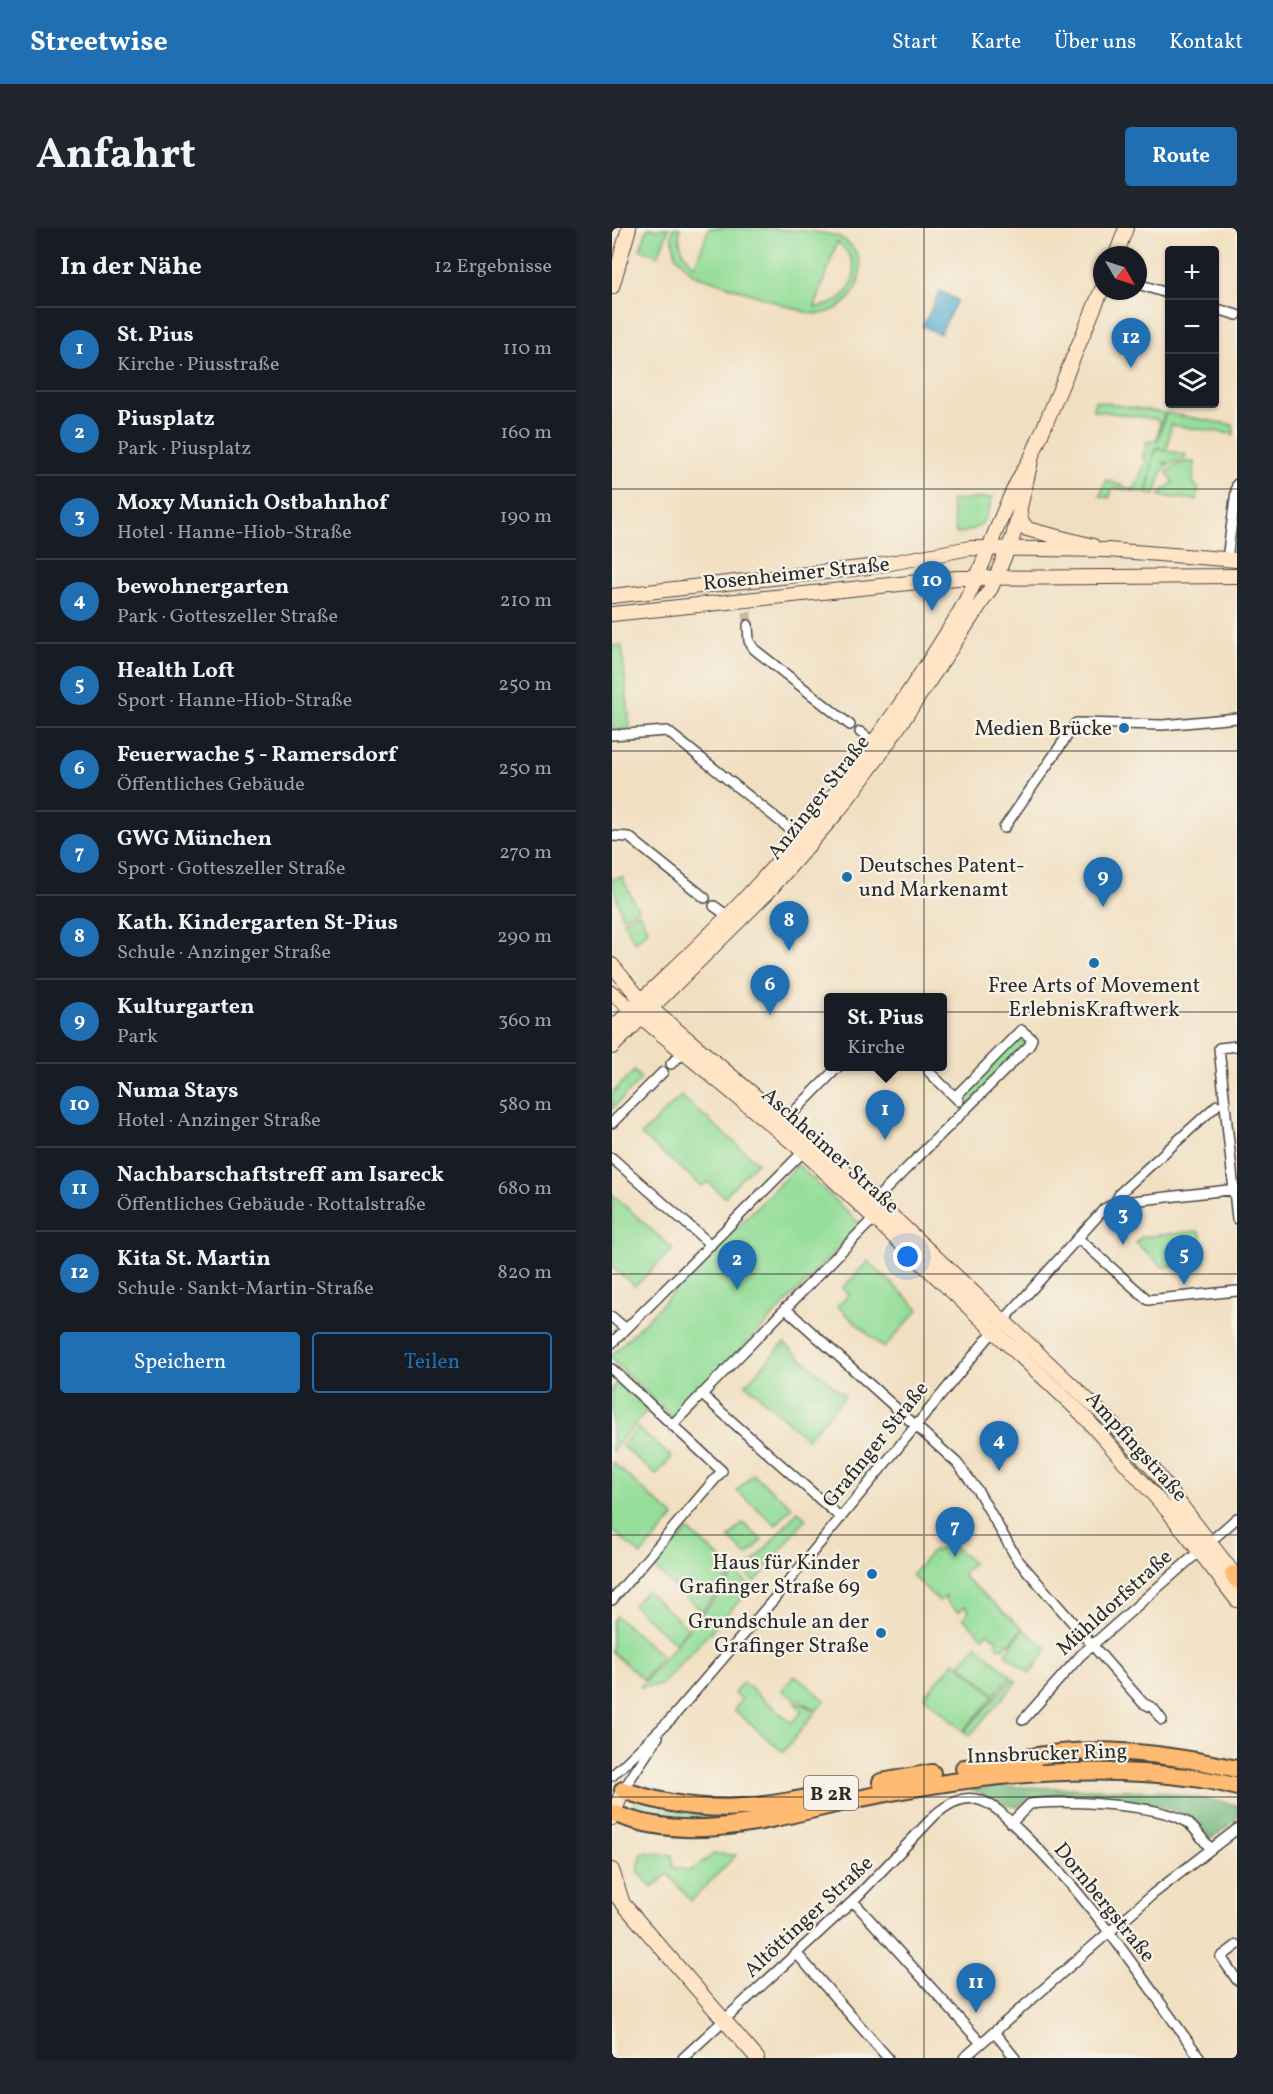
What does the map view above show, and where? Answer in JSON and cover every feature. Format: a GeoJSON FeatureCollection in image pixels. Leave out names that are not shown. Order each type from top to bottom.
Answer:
{"type":"FeatureCollection","features":[{"type":"Feature","properties":{"kind":"highway"},"geometry":{"type":"LineString","coordinates":[[1010,1762],[1039,1755],[1137,1754],[1237,1769]]}},
{"type":"Feature","properties":{"kind":"highway","name":"Innsbrucker Ring"},"geometry":{"type":"LineString","coordinates":[[623,1790],[661,1803],[702,1809],[728,1809],[765,1806],[908,1777],[1010,1762],[1102,1761],[1167,1764],[1237,1776]]}},
{"type":"Feature","properties":{"kind":"highway","name":"Innsbrucker Ring"},"geometry":{"type":"LineString","coordinates":[[613,1815],[669,1828],[721,1827],[957,1779],[1060,1771],[1118,1771],[1188,1777],[1237,1787]]}},
{"type":"Feature","properties":{"kind":"highway"},"geometry":{"type":"LineString","coordinates":[[998,1775],[1187,1786],[1237,1797]]}},
{"type":"Feature","properties":{"kind":"main road"},"geometry":{"type":"LineString","coordinates":[[612,252],[619,228]]}},
{"type":"Feature","properties":{"kind":"main road"},"geometry":{"type":"LineString","coordinates":[[612,287],[628,228]]}},
{"type":"Feature","properties":{"kind":"main road"},"geometry":{"type":"LineString","coordinates":[[1119,246],[1126,228]]}},
{"type":"Feature","properties":{"kind":"main road"},"geometry":{"type":"LineString","coordinates":[[1032,456],[1097,300]]}},
{"type":"Feature","properties":{"kind":"main road","name":"Anzinger Straße"},"geometry":{"type":"LineString","coordinates":[[640,1009],[768,892],[839,810],[919,698],[997,577],[1009,550],[1020,512],[1032,456]]}},
{"type":"Feature","properties":{"kind":"main road","name":"Anzinger Straße"},"geometry":{"type":"LineString","coordinates":[[640,1009],[800,837],[873,742],[956,618],[1016,481],[1032,456]]}},
{"type":"Feature","properties":{"kind":"main road"},"geometry":{"type":"LineString","coordinates":[[1020,512],[1022,524],[1034,532],[1107,550]]}},
{"type":"Feature","properties":{"kind":"main road","name":"Rosenheimer Straße"},"geometry":{"type":"LineString","coordinates":[[612,596],[869,567],[970,548],[1107,550],[1232,560]]}},
{"type":"Feature","properties":{"kind":"main road","name":"Rosenheimer Straße"},"geometry":{"type":"LineString","coordinates":[[612,614],[746,605],[876,584],[975,577],[1237,576]]}},
{"type":"Feature","properties":{"kind":"main road"},"geometry":{"type":"LineString","coordinates":[[612,965],[640,1009]]}},
{"type":"Feature","properties":{"kind":"main road"},"geometry":{"type":"LineString","coordinates":[[612,993],[640,1009]]}},
{"type":"Feature","properties":{"kind":"main road"},"geometry":{"type":"LineString","coordinates":[[612,1029],[640,1009]]}},
{"type":"Feature","properties":{"kind":"main road"},"geometry":{"type":"LineString","coordinates":[[612,1047],[640,1009]]}},
{"type":"Feature","properties":{"kind":"main road","name":"Aschheimer Straße"},"geometry":{"type":"LineString","coordinates":[[640,1009],[687,1055],[782,1124]]}},
{"type":"Feature","properties":{"kind":"main road","name":"Aschheimer Straße"},"geometry":{"type":"LineString","coordinates":[[640,1009],[782,1124],[1000,1325]]}},
{"type":"Feature","properties":{"kind":"main road","name":"Aschheimer Straße"},"geometry":{"type":"LineString","coordinates":[[808,1147],[875,1200],[882,1214]]}},
{"type":"Feature","properties":{"kind":"main road","name":"Ampfingstraße"},"geometry":{"type":"LineString","coordinates":[[1000,1325],[1205,1547],[1236,1577]]}},
{"type":"Feature","properties":{"kind":"main road","name":"Ampfingstraße"},"geometry":{"type":"LineString","coordinates":[[1205,1547],[1237,1600]]}},
{"type":"Feature","properties":{"kind":"main road","name":"Grafinger Straße"},"geometry":{"type":"LineString","coordinates":[[613,1815],[623,1790]]}},
{"type":"Feature","properties":{"kind":"main road"},"geometry":{"type":"LineString","coordinates":[[612,1870],[622,1903]]}},
{"type":"Feature","properties":{"kind":"main road"},"geometry":{"type":"LineString","coordinates":[[612,1891],[757,2058]]}},
{"type":"Feature","properties":{"kind":"street"},"geometry":{"type":"LineString","coordinates":[[1147,287],[1165,292]]}},
{"type":"Feature","properties":{"kind":"street"},"geometry":{"type":"LineString","coordinates":[[1219,309],[1237,315]]}},
{"type":"Feature","properties":{"kind":"street","name":"Rosenheimer Straße"},"geometry":{"type":"LineString","coordinates":[[1232,560],[1237,484]]}},
{"type":"Feature","properties":{"kind":"street"},"geometry":{"type":"LineString","coordinates":[[748,625],[750,641],[754,649],[850,725]]}},
{"type":"Feature","properties":{"kind":"street"},"geometry":{"type":"LineString","coordinates":[[1004,828],[1076,723],[1163,725],[1237,718]]}},
{"type":"Feature","properties":{"kind":"street"},"geometry":{"type":"LineString","coordinates":[[612,735],[668,731],[800,837]]}},
{"type":"Feature","properties":{"kind":"street"},"geometry":{"type":"LineString","coordinates":[[860,732],[873,742]]}},
{"type":"Feature","properties":{"kind":"street"},"geometry":{"type":"LineString","coordinates":[[612,836],[629,837],[705,898]]}},
{"type":"Feature","properties":{"kind":"street"},"geometry":{"type":"LineString","coordinates":[[714,906],[728,916]]}},
{"type":"Feature","properties":{"kind":"street"},"geometry":{"type":"LineString","coordinates":[[875,1200],[1032,1042],[1032,1039],[1023,1030],[955,1096]]}},
{"type":"Feature","properties":{"kind":"street"},"geometry":{"type":"LineString","coordinates":[[1237,1046],[1219,1048],[1237,1219]]}},
{"type":"Feature","properties":{"kind":"street"},"geometry":{"type":"LineString","coordinates":[[671,1064],[677,1058],[687,1055]]}},
{"type":"Feature","properties":{"kind":"street"},"geometry":{"type":"LineString","coordinates":[[782,1124],[834,1071]]}},
{"type":"Feature","properties":{"kind":"street"},"geometry":{"type":"LineString","coordinates":[[612,1123],[663,1072]]}},
{"type":"Feature","properties":{"kind":"street"},"geometry":{"type":"LineString","coordinates":[[929,1072],[965,1107]]}},
{"type":"Feature","properties":{"kind":"street","name":"Grafinger Straße"},"geometry":{"type":"LineString","coordinates":[[612,1776],[672,1718],[1000,1325],[1104,1209],[1115,1203],[1120,1193],[1217,1105]]}},
{"type":"Feature","properties":{"kind":"street"},"geometry":{"type":"LineString","coordinates":[[612,1343],[808,1147]]}},
{"type":"Feature","properties":{"kind":"street"},"geometry":{"type":"LineString","coordinates":[[612,1158],[711,1245]]}},
{"type":"Feature","properties":{"kind":"street"},"geometry":{"type":"LineString","coordinates":[[1115,1203],[1235,1190]]}},
{"type":"Feature","properties":{"kind":"street"},"geometry":{"type":"LineString","coordinates":[[673,1424],[785,1308],[882,1214]]}},
{"type":"Feature","properties":{"kind":"street"},"geometry":{"type":"LineString","coordinates":[[1078,1238],[1148,1300],[1237,1291]]}},
{"type":"Feature","properties":{"kind":"street"},"geometry":{"type":"LineString","coordinates":[[785,1308],[969,1476],[1017,1559],[1143,1703],[1153,1708],[1162,1720]]}},
{"type":"Feature","properties":{"kind":"street"},"geometry":{"type":"LineString","coordinates":[[612,1317],[626,1329]]}},
{"type":"Feature","properties":{"kind":"street"},"geometry":{"type":"LineString","coordinates":[[612,1369],[720,1466],[721,1474],[612,1600]]}},
{"type":"Feature","properties":{"kind":"street"},"geometry":{"type":"LineString","coordinates":[[701,1394],[841,1518]]}},
{"type":"Feature","properties":{"kind":"street","name":"Mühldorfstraße"},"geometry":{"type":"LineString","coordinates":[[1023,1720],[1063,1673],[1093,1644],[1237,1518]]}},
{"type":"Feature","properties":{"kind":"street","name":"Grafinger Straße"},"geometry":{"type":"LineString","coordinates":[[623,1790],[672,1718]]}},
{"type":"Feature","properties":{"kind":"street","name":"Dornbergstraße"},"geometry":{"type":"LineString","coordinates":[[958,1800],[982,1800],[1011,1822],[1048,1857],[1111,1931],[1200,2058]]}},
{"type":"Feature","properties":{"kind":"street","name":"Altöttinger Straße"},"geometry":{"type":"LineString","coordinates":[[683,2058],[853,1901],[936,1814],[958,1800]]}},
{"type":"Feature","properties":{"kind":"street"},"geometry":{"type":"LineString","coordinates":[[1011,1822],[1030,1804],[1103,1804],[1184,1820],[1210,1848]]}},
{"type":"Feature","properties":{"kind":"street"},"geometry":{"type":"LineString","coordinates":[[964,2058],[1111,1931],[1237,1828]]}},
{"type":"Feature","properties":{"kind":"street"},"geometry":{"type":"LineString","coordinates":[[853,1901],[981,2043]]}},
{"type":"Feature","properties":{"kind":"street"},"geometry":{"type":"LineString","coordinates":[[1237,1945],[1221,1957],[1237,1980]]}},
{"type":"Feature","properties":{"kind":"street"},"geometry":{"type":"LineString","coordinates":[[797,1954],[888,2058]]}},
{"type":"Feature","properties":{"kind":"street"},"geometry":{"type":"LineString","coordinates":[[994,2032],[1015,2058]]}},
{"type":"Feature","properties":{"kind":"green space"},"geometry":{"type":"Polygon","coordinates":[[[648,228],[669,228],[658,256],[640,249],[648,228]]]}},
{"type":"Feature","properties":{"kind":"green space"},"geometry":{"type":"Polygon","coordinates":[[[673,228],[680,228],[679,239],[682,249],[695,266],[709,228],[808,231],[837,236],[851,245],[858,258],[860,271],[857,285],[850,297],[839,307],[825,313],[808,313],[693,274],[676,256],[672,238],[673,228]],[[837,242],[815,307],[839,300],[847,292],[854,272],[847,251],[837,242]]]}},
{"type":"Feature","properties":{"kind":"green space"},"geometry":{"type":"Polygon","coordinates":[[[1095,401],[1164,413],[1157,443],[1166,413],[1233,425],[1234,434],[1171,425],[1167,450],[1156,447],[1153,459],[1157,449],[1185,454],[1186,458],[1171,463],[1162,462],[1168,464],[1162,472],[1155,495],[1147,494],[1153,461],[1146,493],[1113,488],[1109,498],[1100,496],[1106,480],[1134,490],[1147,459],[1143,457],[1147,442],[1157,439],[1160,422],[1155,419],[1093,410],[1095,401]]]}},
{"type":"Feature","properties":{"kind":"green space"},"geometry":{"type":"Polygon","coordinates":[[[1195,462],[1193,481],[1198,489],[1197,500],[1160,496],[1161,492],[1174,482],[1167,473],[1175,465],[1195,462]]]}},
{"type":"Feature","properties":{"kind":"green space"},"geometry":{"type":"Polygon","coordinates":[[[993,497],[985,519],[978,527],[956,534],[951,501],[993,497]]]}},
{"type":"Feature","properties":{"kind":"green space"},"geometry":{"type":"Polygon","coordinates":[[[612,646],[622,646],[630,729],[612,730],[612,646]]]}},
{"type":"Feature","properties":{"kind":"green space"},"geometry":{"type":"Polygon","coordinates":[[[622,877],[638,910],[622,917],[612,879],[622,877]]]}},
{"type":"Feature","properties":{"kind":"green space"},"geometry":{"type":"Polygon","coordinates":[[[639,913],[648,930],[635,943],[623,920],[639,913]]]}},
{"type":"Feature","properties":{"kind":"green space"},"geometry":{"type":"Polygon","coordinates":[[[1018,1037],[1027,1045],[969,1104],[961,1094],[1018,1037]]]}},
{"type":"Feature","properties":{"kind":"green space"},"geometry":{"type":"Polygon","coordinates":[[[634,1071],[641,1079],[612,1109],[612,1093],[634,1071]]]}},
{"type":"Feature","properties":{"kind":"green space"},"geometry":{"type":"Polygon","coordinates":[[[681,1096],[757,1162],[724,1197],[708,1182],[702,1186],[641,1135],[681,1096]]]}},
{"type":"Feature","properties":{"kind":"green space"},"geometry":{"type":"Polygon","coordinates":[[[798,1165],[861,1225],[674,1419],[612,1360],[612,1355],[798,1165]]]}},
{"type":"Feature","properties":{"kind":"green space"},"geometry":{"type":"Polygon","coordinates":[[[612,1194],[673,1249],[635,1286],[612,1267],[612,1194]]]}},
{"type":"Feature","properties":{"kind":"green space"},"geometry":{"type":"Polygon","coordinates":[[[1198,1231],[1201,1234],[1204,1258],[1187,1260],[1185,1265],[1163,1267],[1136,1243],[1141,1237],[1198,1231]]]}},
{"type":"Feature","properties":{"kind":"green space"},"geometry":{"type":"Polygon","coordinates":[[[868,1261],[919,1309],[884,1348],[837,1306],[849,1295],[843,1288],[868,1261]]]}},
{"type":"Feature","properties":{"kind":"green space"},"geometry":{"type":"Polygon","coordinates":[[[1014,1336],[1142,1462],[1197,1534],[1195,1536],[1011,1339],[1014,1336]]]}},
{"type":"Feature","properties":{"kind":"green space"},"geometry":{"type":"Polygon","coordinates":[[[784,1343],[845,1396],[807,1439],[746,1384],[784,1343]]]}},
{"type":"Feature","properties":{"kind":"green space"},"geometry":{"type":"Polygon","coordinates":[[[618,1382],[648,1409],[612,1451],[612,1389],[618,1382]]]}},
{"type":"Feature","properties":{"kind":"green space"},"geometry":{"type":"Polygon","coordinates":[[[637,1428],[672,1457],[656,1475],[622,1446],[637,1428]]]}},
{"type":"Feature","properties":{"kind":"green space"},"geometry":{"type":"Polygon","coordinates":[[[612,1462],[674,1517],[641,1555],[612,1530],[612,1462]]]}},
{"type":"Feature","properties":{"kind":"green space"},"geometry":{"type":"Polygon","coordinates":[[[753,1474],[792,1507],[776,1525],[737,1491],[753,1474]]]}},
{"type":"Feature","properties":{"kind":"green space"},"geometry":{"type":"Polygon","coordinates":[[[798,1511],[806,1519],[755,1582],[745,1572],[798,1511]]]}},
{"type":"Feature","properties":{"kind":"green space"},"geometry":{"type":"Polygon","coordinates":[[[743,1523],[762,1540],[747,1556],[729,1538],[743,1523]]]}},
{"type":"Feature","properties":{"kind":"green space"},"geometry":{"type":"Polygon","coordinates":[[[688,1530],[735,1571],[702,1611],[654,1568],[688,1530]]]}},
{"type":"Feature","properties":{"kind":"green space"},"geometry":{"type":"Polygon","coordinates":[[[947,1540],[973,1563],[963,1574],[964,1577],[1022,1628],[1004,1648],[997,1647],[996,1639],[987,1633],[983,1637],[963,1618],[969,1611],[965,1606],[958,1612],[945,1600],[946,1596],[939,1601],[912,1575],[934,1549],[937,1552],[947,1540]]]}},
{"type":"Feature","properties":{"kind":"green space"},"geometry":{"type":"Polygon","coordinates":[[[736,1574],[752,1587],[660,1686],[640,1687],[736,1574]]]}},
{"type":"Feature","properties":{"kind":"green space"},"geometry":{"type":"Polygon","coordinates":[[[646,1591],[688,1628],[675,1643],[633,1605],[646,1591]]]}},
{"type":"Feature","properties":{"kind":"green space"},"geometry":{"type":"Polygon","coordinates":[[[616,1616],[662,1656],[644,1680],[612,1652],[612,1621],[616,1616]]]}},
{"type":"Feature","properties":{"kind":"green space"},"geometry":{"type":"Polygon","coordinates":[[[1023,1629],[1048,1649],[1030,1673],[1005,1654],[1023,1629]]]}},
{"type":"Feature","properties":{"kind":"green space"},"geometry":{"type":"Polygon","coordinates":[[[977,1645],[1011,1676],[995,1694],[960,1664],[977,1645]]]}},
{"type":"Feature","properties":{"kind":"green space"},"geometry":{"type":"Polygon","coordinates":[[[955,1661],[994,1696],[963,1731],[924,1696],[955,1661]]]}},
{"type":"Feature","properties":{"kind":"green space"},"geometry":{"type":"Polygon","coordinates":[[[795,1675],[825,1700],[816,1711],[782,1690],[795,1675]]]}},
{"type":"Feature","properties":{"kind":"green space"},"geometry":{"type":"Polygon","coordinates":[[[1013,1678],[1017,1682],[969,1736],[964,1732],[1013,1678]]]}},
{"type":"Feature","properties":{"kind":"green space"},"geometry":{"type":"Polygon","coordinates":[[[743,1682],[792,1723],[802,1712],[795,1703],[806,1706],[815,1713],[783,1752],[734,1710],[742,1699],[734,1693],[743,1682]]]}},
{"type":"Feature","properties":{"kind":"green space"},"geometry":{"type":"Polygon","coordinates":[[[994,1786],[1157,1791],[1237,1805],[1237,1819],[1212,1838],[1193,1818],[1153,1805],[1128,1800],[1075,1794],[1051,1795],[1013,1806],[972,1790],[994,1786]]]}},
{"type":"Feature","properties":{"kind":"green space"},"geometry":{"type":"Polygon","coordinates":[[[635,1802],[693,1815],[757,1813],[758,1817],[707,1824],[629,1814],[635,1802]]]}},
{"type":"Feature","properties":{"kind":"green space"},"geometry":{"type":"Polygon","coordinates":[[[642,1852],[672,1855],[673,1867],[690,1871],[714,1854],[736,1855],[691,1901],[668,1874],[652,1888],[638,1871],[642,1852]]]}},
{"type":"Feature","properties":{"kind":"water"},"geometry":{"type":"Polygon","coordinates":[[[940,291],[957,300],[940,334],[923,326],[940,291]]]}},
{"type":"Feature","properties":{"kind":"tunnel"},"geometry":{"type":"LineString","coordinates":[[747,612],[748,625]]}},
{"type":"Feature","properties":{"kind":"place","name":"Kita St. Martin"},"geometry":{"type":"Point","coordinates":[1131,368]}},
{"type":"Feature","properties":{"kind":"place","name":"Numa Stays"},"geometry":{"type":"Point","coordinates":[932,611]}},
{"type":"Feature","properties":{"kind":"place","name":"Medien Brücke"},"geometry":{"type":"Point","coordinates":[1124,728]}},
{"type":"Feature","properties":{"kind":"place","name":"Deutsches Patent- und Markenamt"},"geometry":{"type":"Point","coordinates":[847,877]}},
{"type":"Feature","properties":{"kind":"place","name":"Kulturgarten"},"geometry":{"type":"Point","coordinates":[1103,907]}},
{"type":"Feature","properties":{"kind":"place","name":"Kath. Kindergarten St-Pius"},"geometry":{"type":"Point","coordinates":[789,951]}},
{"type":"Feature","properties":{"kind":"place","name":"Free Arts of Movement ErlebnisKraftwerk"},"geometry":{"type":"Point","coordinates":[1094,963]}},
{"type":"Feature","properties":{"kind":"place","name":"Feuerwache 5 - Ramersdorf"},"geometry":{"type":"Point","coordinates":[770,1015]}},
{"type":"Feature","properties":{"kind":"place","name":"St. Pius"},"geometry":{"type":"Point","coordinates":[885,1140]}},
{"type":"Feature","properties":{"kind":"place","name":"Moxy Munich Ostbahnhof"},"geometry":{"type":"Point","coordinates":[1123,1245]}},
{"type":"Feature","properties":{"kind":"place","name":"Health Loft"},"geometry":{"type":"Point","coordinates":[1184,1285]}},
{"type":"Feature","properties":{"kind":"place","name":"Piusplatz"},"geometry":{"type":"Point","coordinates":[737,1290]}},
{"type":"Feature","properties":{"kind":"place","name":"bewohnergarten"},"geometry":{"type":"Point","coordinates":[999,1471]}},
{"type":"Feature","properties":{"kind":"place","name":"GWG München"},"geometry":{"type":"Point","coordinates":[955,1557]}},
{"type":"Feature","properties":{"kind":"place","name":"Haus für Kinder Grafinger Straße 69"},"geometry":{"type":"Point","coordinates":[872,1574]}},
{"type":"Feature","properties":{"kind":"place","name":"Grundschule an der Grafinger Straße"},"geometry":{"type":"Point","coordinates":[881,1633]}},
{"type":"Feature","properties":{"kind":"place","name":"Nachbarschaftstreff am Isareck"},"geometry":{"type":"Point","coordinates":[976,2013]}}]}
